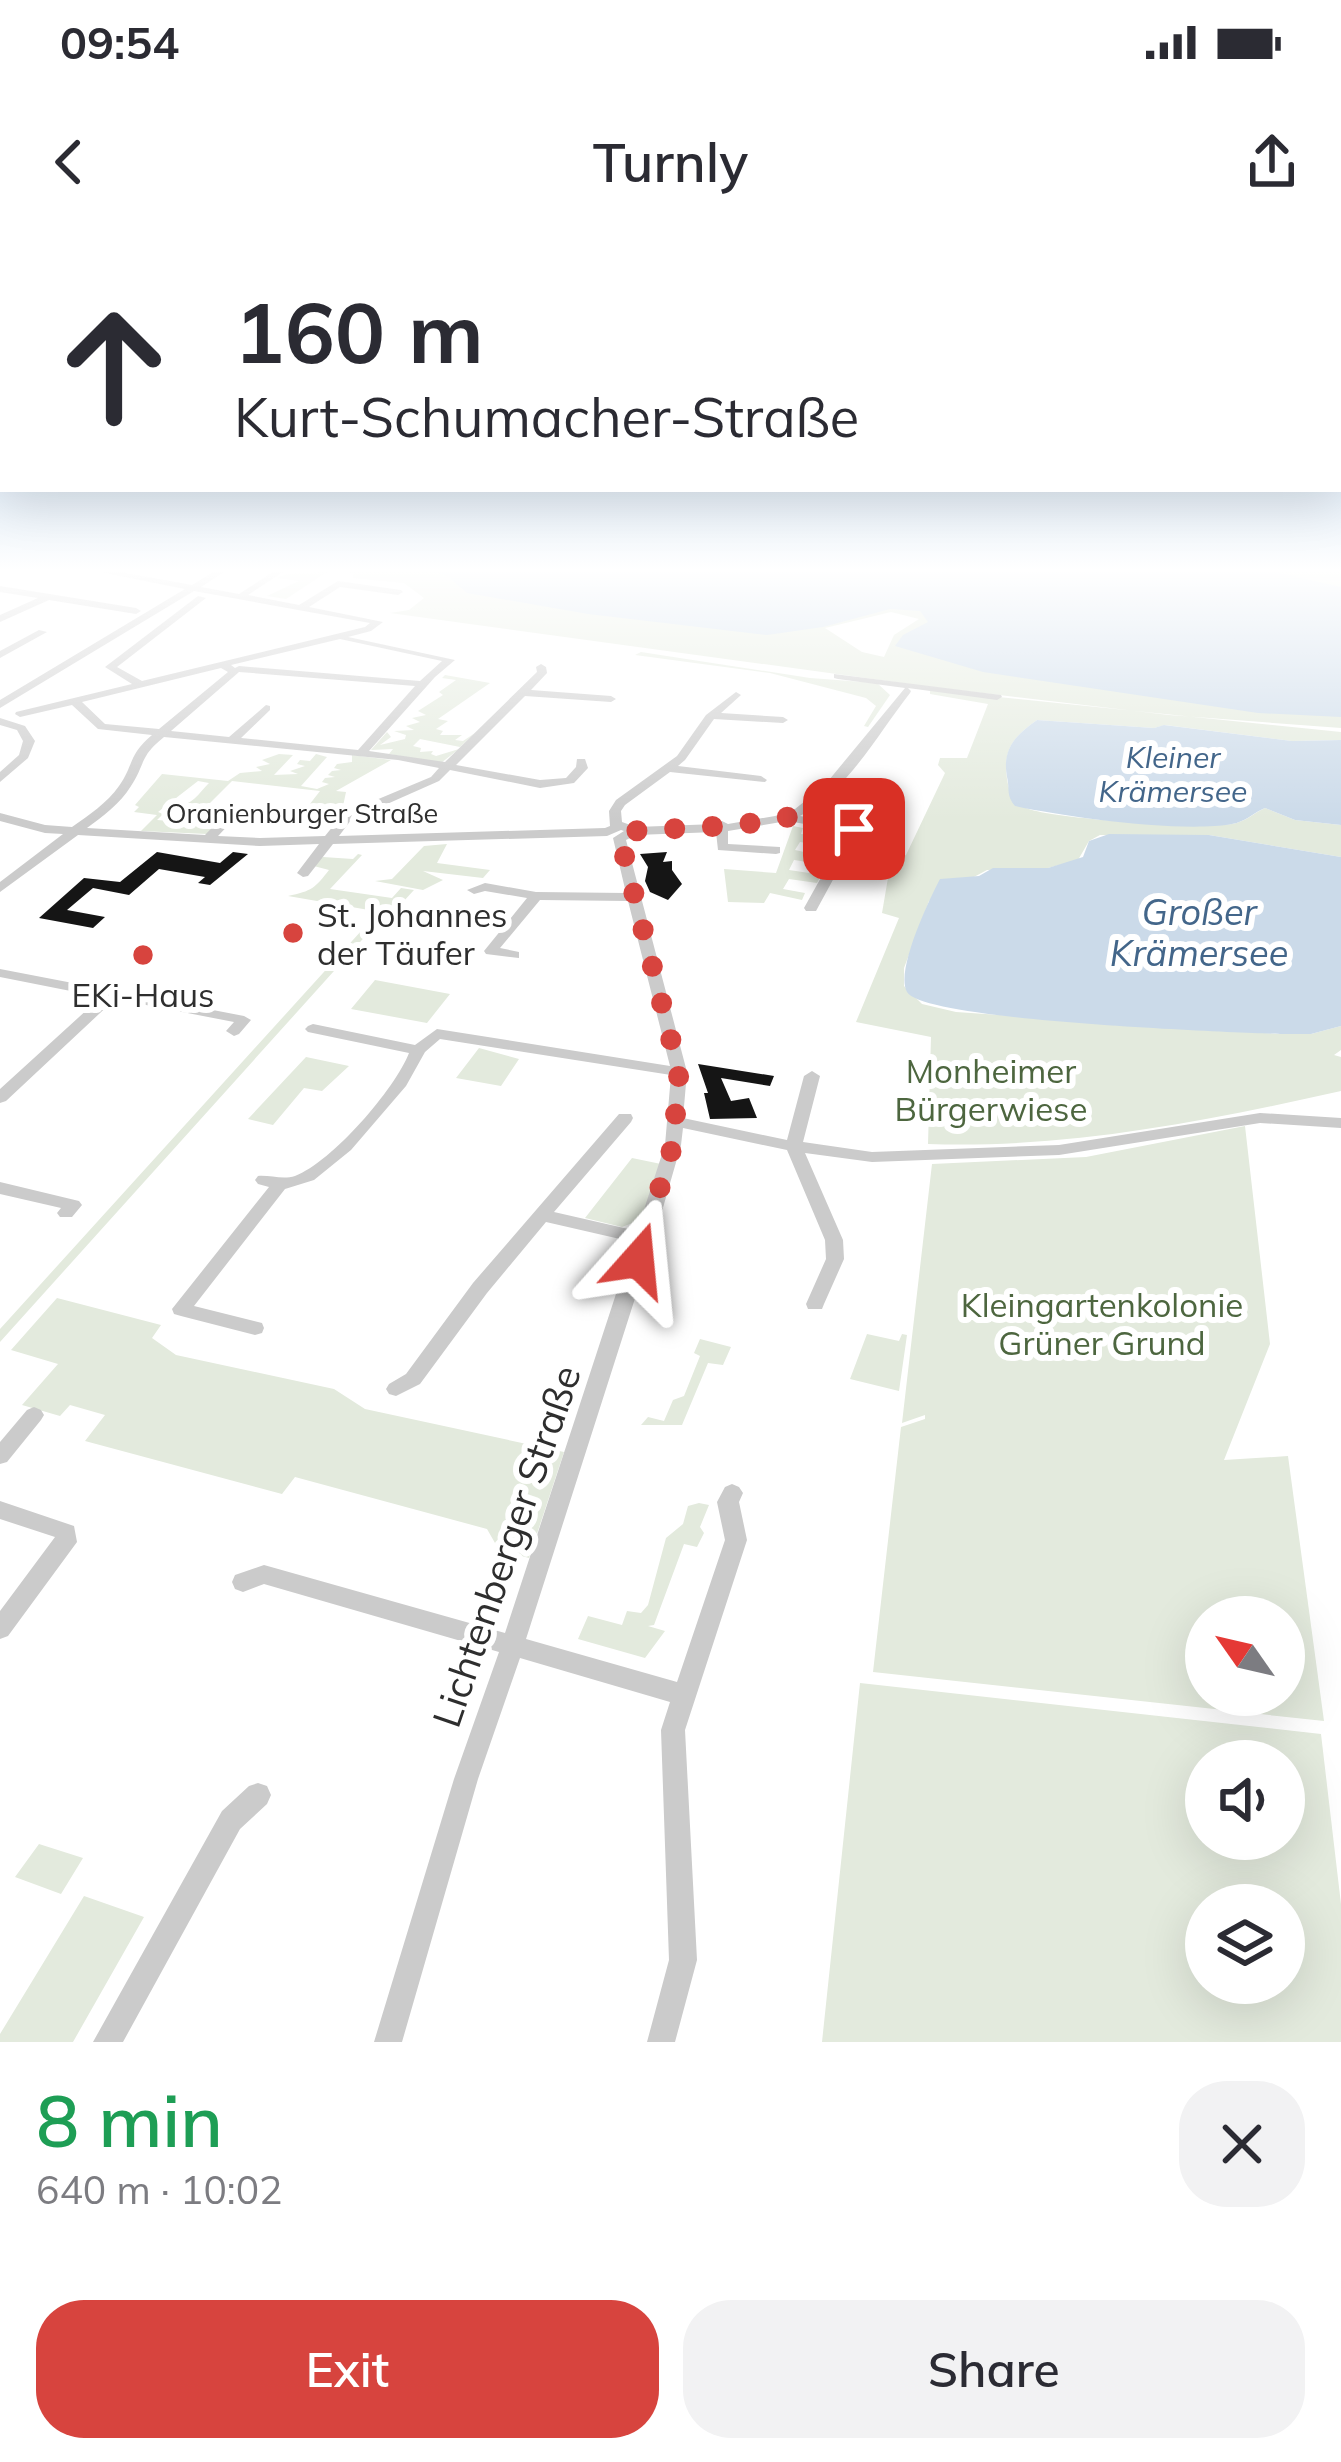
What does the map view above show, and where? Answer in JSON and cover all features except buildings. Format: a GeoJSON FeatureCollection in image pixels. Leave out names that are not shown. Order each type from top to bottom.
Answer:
{"type":"FeatureCollection","features":[{"type":"Feature","properties":{"kind":"street"},"geometry":{"type":"LineString","coordinates":[[0,705],[92,652]]}},
{"type":"Feature","properties":{"kind":"street"},"geometry":{"type":"LineString","coordinates":[[127,652],[110,667],[142,685]]}},
{"type":"Feature","properties":{"kind":"street"},"geometry":{"type":"LineString","coordinates":[[20,714],[283,652]]}},
{"type":"Feature","properties":{"kind":"street"},"geometry":{"type":"LineString","coordinates":[[362,753],[450,658],[420,652]]}},
{"type":"Feature","properties":{"kind":"street"},"geometry":{"type":"LineString","coordinates":[[208,839],[235,813],[249,809],[347,817],[419,788],[447,769],[526,693],[542,673],[541,667]]}},
{"type":"Feature","properties":{"kind":"street"},"geometry":{"type":"LineString","coordinates":[[0,888],[119,795],[141,750],[228,668],[423,684]]}},
{"type":"Feature","properties":{"kind":"street"},"geometry":{"type":"LineString","coordinates":[[838,676],[998,697]]}},
{"type":"Feature","properties":{"kind":"street","name":"Oranienburger Straße"},"geometry":{"type":"LineString","coordinates":[[0,817],[34,828],[331,842],[722,826],[786,817],[818,799],[906,691]]}},
{"type":"Feature","properties":{"kind":"street"},"geometry":{"type":"LineString","coordinates":[[526,693],[611,699]]}},
{"type":"Feature","properties":{"kind":"street"},"geometry":{"type":"LineString","coordinates":[[716,716],[736,695]]}},
{"type":"Feature","properties":{"kind":"street"},"geometry":{"type":"LineString","coordinates":[[74,700],[102,727],[362,753],[554,785],[572,780],[582,768],[581,761]]}},
{"type":"Feature","properties":{"kind":"street"},"geometry":{"type":"LineString","coordinates":[[232,740],[266,709]]}},
{"type":"Feature","properties":{"kind":"street"},"geometry":{"type":"LineString","coordinates":[[619,831],[615,811],[620,803],[689,751],[710,717],[783,720]]}},
{"type":"Feature","properties":{"kind":"street"},"geometry":{"type":"LineString","coordinates":[[0,721],[21,728],[29,741],[25,756],[0,778]]}},
{"type":"Feature","properties":{"kind":"street"},"geometry":{"type":"LineString","coordinates":[[668,768],[761,780]]}},
{"type":"Feature","properties":{"kind":"street"},"geometry":{"type":"LineString","coordinates":[[811,908],[854,829],[886,790]]}},
{"type":"Feature","properties":{"kind":"street"},"geometry":{"type":"LineString","coordinates":[[303,873],[347,817]]}},
{"type":"Feature","properties":{"kind":"street"},"geometry":{"type":"LineString","coordinates":[[786,817],[854,829]]}},
{"type":"Feature","properties":{"kind":"street"},"geometry":{"type":"LineString","coordinates":[[722,826],[722,847],[776,850]]}},
{"type":"Feature","properties":{"kind":"street","name":"Lichtenberger Straße"},"geometry":{"type":"LineString","coordinates":[[388,2042],[511,1643],[645,1240],[677,1122],[679,1072],[619,831]]}},
{"type":"Feature","properties":{"kind":"street"},"geometry":{"type":"LineString","coordinates":[[474,890],[633,897]]}},
{"type":"Feature","properties":{"kind":"street"},"geometry":{"type":"LineString","coordinates":[[514,956],[491,952],[536,896]]}},
{"type":"Feature","properties":{"kind":"street"},"geometry":{"type":"LineString","coordinates":[[0,973],[244,1020],[234,1030]]}},
{"type":"Feature","properties":{"kind":"street"},"geometry":{"type":"LineString","coordinates":[[0,991],[17,976]]}},
{"type":"Feature","properties":{"kind":"street"},"geometry":{"type":"LineString","coordinates":[[0,1098],[112,994]]}},
{"type":"Feature","properties":{"kind":"street"},"geometry":{"type":"LineString","coordinates":[[313,1029],[418,1050]]}},
{"type":"Feature","properties":{"kind":"street"},"geometry":{"type":"LineString","coordinates":[[256,1328],[181,1309],[273,1182],[301,1181],[366,1125],[429,1038],[448,1034],[620,1066],[679,1072]]}},
{"type":"Feature","properties":{"kind":"street"},"geometry":{"type":"LineString","coordinates":[[812,1076],[794,1146],[834,1240],[835,1258],[815,1304]]}},
{"type":"Feature","properties":{"kind":"street"},"geometry":{"type":"LineString","coordinates":[[396,1389],[413,1379],[480,1288],[626,1118]]}},
{"type":"Feature","properties":{"kind":"street"},"geometry":{"type":"LineString","coordinates":[[677,1122],[872,1157],[1011,1154],[1109,1144],[1260,1118],[1341,1124]]}},
{"type":"Feature","properties":{"kind":"street"},"geometry":{"type":"LineString","coordinates":[[0,1188],[74,1205],[66,1213]]}},
{"type":"Feature","properties":{"kind":"street"},"geometry":{"type":"LineString","coordinates":[[542,1215],[645,1240]]}},
{"type":"Feature","properties":{"kind":"street"},"geometry":{"type":"LineString","coordinates":[[0,1456],[34,1415]]}},
{"type":"Feature","properties":{"kind":"street"},"geometry":{"type":"LineString","coordinates":[[661,2042],[683,1960],[673,1730],[736,1540],[728,1502],[731,1493]]}},
{"type":"Feature","properties":{"kind":"street"},"geometry":{"type":"LineString","coordinates":[[0,1510],[66,1532],[65,1542],[0,1629]]}},
{"type":"Feature","properties":{"kind":"street"},"geometry":{"type":"LineString","coordinates":[[242,1582],[264,1574],[683,1695]]}},
{"type":"Feature","properties":{"kind":"street"},"geometry":{"type":"LineString","coordinates":[[107,2042],[231,1820],[258,1795]]}},
{"type":"Feature","properties":{"kind":"green space"},"geometry":{"type":"Polygon","coordinates":[[[642,652],[810,678],[877,683],[890,695],[868,727],[864,726],[876,706],[866,698],[770,673],[635,655],[642,652]]]}},
{"type":"Feature","properties":{"kind":"green space"},"geometry":{"type":"Polygon","coordinates":[[[676,652],[862,652],[884,657],[886,652],[1341,652],[1341,728],[1169,715],[676,652]]]}},
{"type":"Feature","properties":{"kind":"green space"},"geometry":{"type":"Polygon","coordinates":[[[442,678],[490,683],[438,719],[448,721],[436,729],[443,731],[440,735],[462,735],[455,740],[463,741],[475,733],[460,747],[420,739],[413,746],[436,756],[459,749],[441,763],[389,754],[393,749],[371,750],[387,732],[391,737],[380,745],[405,739],[406,735],[394,731],[414,730],[406,726],[420,722],[412,718],[426,715],[418,711],[456,680],[442,678]]]}},
{"type":"Feature","properties":{"kind":"green space","name":"Monheimer Bürgerwiese"},"geometry":{"type":"Polygon","coordinates":[[[930,690],[1341,732],[1341,740],[1292,741],[1165,725],[1037,720],[1015,739],[1006,760],[1010,792],[1026,808],[1095,819],[1216,825],[1237,823],[1265,808],[1295,820],[1341,825],[1341,857],[1209,835],[1100,835],[1089,841],[1078,860],[1048,868],[987,870],[929,901],[904,968],[904,986],[922,1004],[956,1012],[1280,1034],[1311,1034],[1341,1026],[1341,1050],[1334,1055],[1341,1057],[1341,1091],[1084,1137],[928,1144],[931,1037],[856,1022],[899,918],[882,913],[889,872],[853,867],[857,859],[888,864],[906,855],[945,773],[938,765],[940,758],[967,758],[988,704],[930,694],[930,690]]]}},
{"type":"Feature","properties":{"kind":"green space"},"geometry":{"type":"Polygon","coordinates":[[[316,754],[327,757],[301,786],[317,789],[329,784],[322,782],[325,778],[335,777],[328,775],[332,771],[341,770],[334,768],[337,764],[352,762],[352,755],[391,760],[336,791],[346,792],[342,811],[348,812],[344,815],[306,809],[320,791],[232,781],[201,812],[168,808],[173,801],[173,806],[190,802],[209,783],[198,781],[158,812],[163,814],[157,820],[214,828],[207,834],[141,831],[157,815],[134,812],[139,807],[135,805],[162,774],[228,781],[240,773],[262,771],[256,767],[270,764],[262,760],[293,755],[274,775],[298,774],[290,771],[305,766],[297,764],[300,760],[310,761],[316,754]]]}},
{"type":"Feature","properties":{"kind":"green space"},"geometry":{"type":"Polygon","coordinates":[[[793,826],[803,828],[801,834],[844,838],[838,848],[800,842],[795,850],[827,857],[836,851],[827,865],[794,860],[789,870],[816,874],[825,868],[817,883],[789,879],[783,889],[805,893],[802,900],[770,893],[764,903],[728,902],[724,869],[776,873],[793,826]]]}},
{"type":"Feature","properties":{"kind":"green space"},"geometry":{"type":"Polygon","coordinates":[[[447,844],[437,863],[490,870],[483,878],[423,871],[443,880],[423,890],[375,881],[392,879],[424,846],[447,844]]]}},
{"type":"Feature","properties":{"kind":"green space"},"geometry":{"type":"Polygon","coordinates":[[[362,855],[330,889],[392,898],[401,888],[414,890],[392,914],[288,896],[320,881],[329,870],[310,865],[323,857],[353,859],[362,855]]]}},
{"type":"Feature","properties":{"kind":"green space"},"geometry":{"type":"Polygon","coordinates":[[[362,930],[370,931],[0,1342],[0,1329],[362,930]]]}},
{"type":"Feature","properties":{"kind":"green space"},"geometry":{"type":"Polygon","coordinates":[[[375,980],[450,994],[427,1023],[351,1009],[375,980]]]}},
{"type":"Feature","properties":{"kind":"green space"},"geometry":{"type":"Polygon","coordinates":[[[479,1048],[519,1059],[501,1086],[456,1078],[479,1048]]]}},
{"type":"Feature","properties":{"kind":"green space"},"geometry":{"type":"Polygon","coordinates":[[[306,1057],[349,1066],[322,1091],[304,1088],[273,1125],[248,1119],[306,1057]]]}},
{"type":"Feature","properties":{"kind":"green space","name":"Kleingartenkolonie Grüner Grund"},"geometry":{"type":"Polygon","coordinates":[[[1245,1126],[1270,1344],[1224,1460],[1288,1456],[1324,1721],[1278,1716],[1305,1716],[1305,1596],[1185,1596],[1185,1706],[873,1672],[901,1427],[925,1419],[925,1415],[902,1423],[932,1164],[1086,1157],[1245,1126]]]}},
{"type":"Feature","properties":{"kind":"green space"},"geometry":{"type":"Polygon","coordinates":[[[632,1158],[661,1164],[643,1219],[622,1227],[585,1218],[632,1158]]]}},
{"type":"Feature","properties":{"kind":"green space"},"geometry":{"type":"Polygon","coordinates":[[[57,1298],[161,1325],[152,1338],[176,1355],[334,1389],[365,1409],[564,1452],[529,1558],[499,1550],[487,1529],[295,1477],[282,1494],[85,1441],[105,1415],[70,1405],[60,1416],[22,1405],[58,1364],[11,1350],[57,1298]]]}},
{"type":"Feature","properties":{"kind":"green space"},"geometry":{"type":"Polygon","coordinates":[[[867,1334],[899,1341],[902,1334],[907,1335],[899,1391],[850,1379],[867,1334]]]}},
{"type":"Feature","properties":{"kind":"green space"},"geometry":{"type":"Polygon","coordinates":[[[700,1339],[731,1347],[723,1365],[708,1363],[682,1425],[641,1425],[648,1417],[664,1421],[673,1400],[684,1396],[700,1356],[694,1353],[700,1339]]]}},
{"type":"Feature","properties":{"kind":"green space"},"geometry":{"type":"Polygon","coordinates":[[[709,1505],[700,1527],[704,1533],[697,1547],[684,1544],[654,1625],[648,1626],[665,1631],[645,1658],[578,1639],[588,1616],[622,1625],[627,1611],[641,1613],[648,1605],[666,1538],[683,1524],[688,1506],[709,1505]]]}},
{"type":"Feature","properties":{"kind":"green space"},"geometry":{"type":"Polygon","coordinates":[[[860,1683],[1321,1734],[1341,1904],[1341,2042],[822,2042],[860,1683]]]}},
{"type":"Feature","properties":{"kind":"green space"},"geometry":{"type":"Polygon","coordinates":[[[39,1844],[83,1858],[61,1894],[15,1877],[39,1844]]]}},
{"type":"Feature","properties":{"kind":"green space"},"geometry":{"type":"Polygon","coordinates":[[[84,1896],[144,1917],[73,2042],[0,2042],[0,2034],[84,1896]]]}},
{"type":"Feature","properties":{"kind":"water"},"geometry":{"type":"Polygon","coordinates":[[[916,652],[1341,652],[1341,717],[1258,713],[983,672],[916,652]]]}},
{"type":"Feature","properties":{"kind":"water","name":"Kleiner Krämersee"},"geometry":{"type":"Polygon","coordinates":[[[1037,720],[1164,725],[1292,741],[1341,740],[1341,825],[1295,820],[1265,808],[1237,823],[1184,827],[1015,806],[1009,792],[1008,751],[1037,720]]]}},
{"type":"Feature","properties":{"kind":"water","name":"Großer Krämersee"},"geometry":{"type":"Polygon","coordinates":[[[1109,834],[1209,835],[1341,857],[1341,1026],[1311,1034],[1280,1034],[1081,1023],[965,1011],[907,992],[909,953],[940,879],[979,876],[993,868],[1048,868],[1083,857],[1089,841],[1109,834]]]}},
{"type":"Feature","properties":{"kind":"place","name":"St. Johannes der Täufer"},"geometry":{"type":"Point","coordinates":[293,933]}},
{"type":"Feature","properties":{"kind":"place","name":"EKi-Haus"},"geometry":{"type":"Point","coordinates":[143,955]}},
{"type":"Feature","properties":{"kind":"route"},"geometry":{"type":"LineString","coordinates":[[638,1260],[673,1145],[679,1072],[620,838],[632,831],[740,825],[786,817],[854,829]]}}]}
